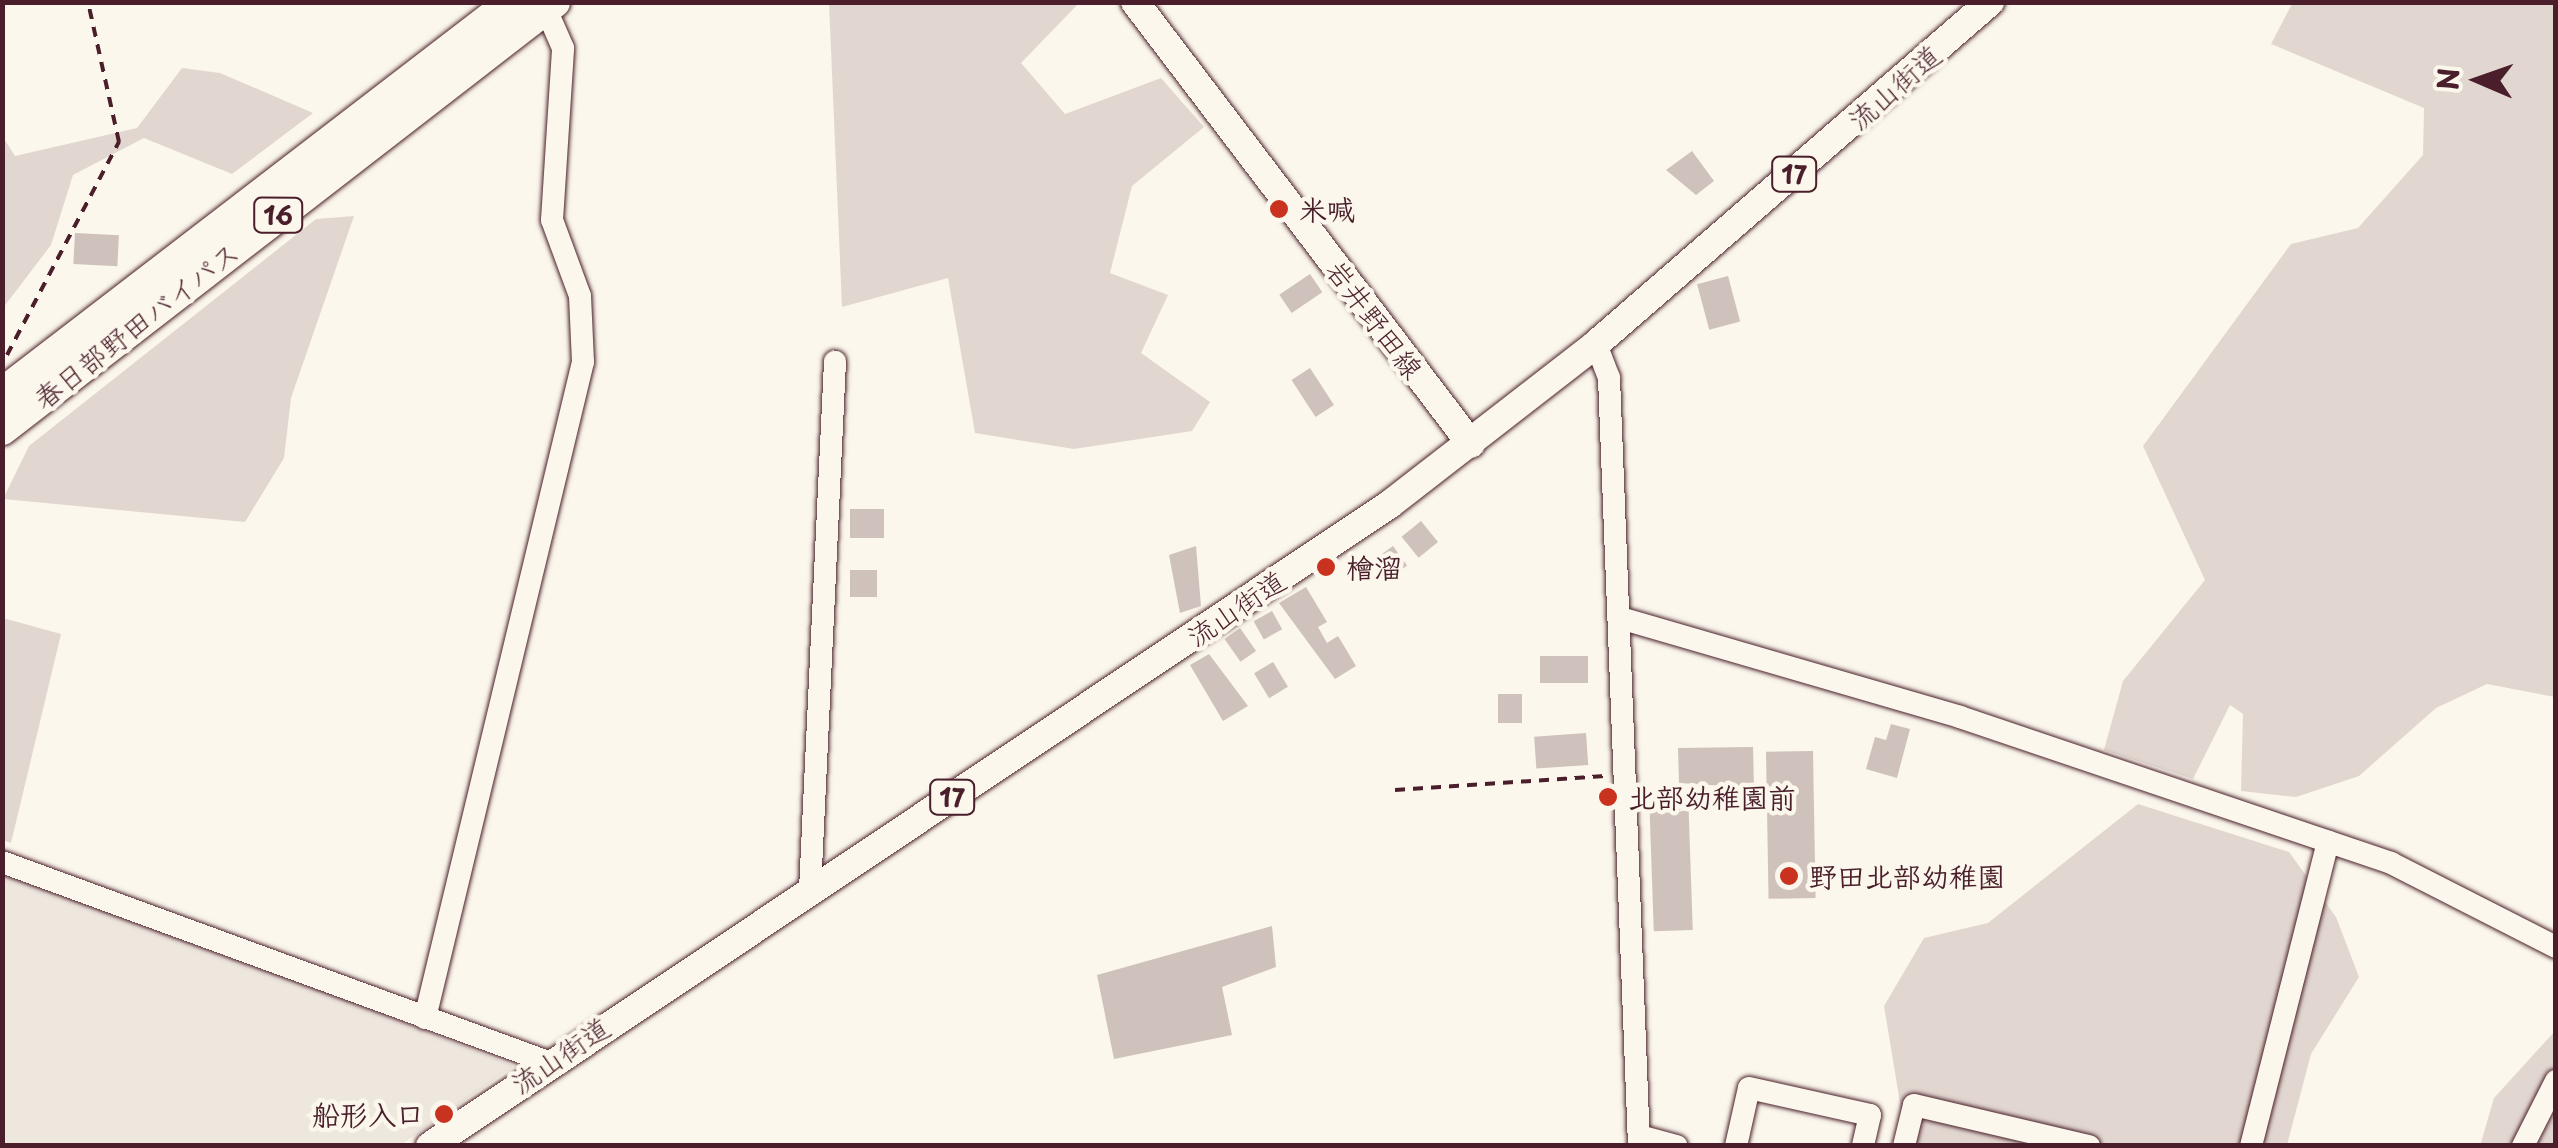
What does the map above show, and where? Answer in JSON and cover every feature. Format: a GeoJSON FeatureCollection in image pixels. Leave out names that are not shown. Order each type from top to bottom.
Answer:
{"type":"FeatureCollection","features":[{"type":"Feature","properties":{"kind":"highway","name":"春日部野田バイパス"},"geometry":{"type":"LineString","coordinates":[[2,394],[512,2]]}},
{"type":"Feature","properties":{"kind":"highway","name":"春日部野田バイパス"},"geometry":{"type":"LineString","coordinates":[[2,429],[550,6]]}},
{"type":"Feature","properties":{"kind":"main road","name":"岩井野田線"},"geometry":{"type":"LineString","coordinates":[[1135,2],[1471,444]]}},
{"type":"Feature","properties":{"kind":"main road","name":"流山街道"},"geometry":{"type":"LineString","coordinates":[[430,1146],[548,1062],[1471,444],[1596,344],[1990,2]]}},
{"type":"Feature","properties":{"kind":"street"},"geometry":{"type":"LineString","coordinates":[[425,1018],[583,362],[580,296],[552,220],[563,48],[550,6]]}},
{"type":"Feature","properties":{"kind":"street"},"geometry":{"type":"LineString","coordinates":[[1596,344],[1609,378],[1639,1141],[1678,1146]]}},
{"type":"Feature","properties":{"kind":"street"},"geometry":{"type":"LineString","coordinates":[[810,890],[834,362]]}},
{"type":"Feature","properties":{"kind":"street"},"geometry":{"type":"LineString","coordinates":[[1620,618],[1960,717],[2328,842],[2494,909],[2556,946]]}},
{"type":"Feature","properties":{"kind":"street"},"geometry":{"type":"LineString","coordinates":[[2251,1146],[2328,842]]}},
{"type":"Feature","properties":{"kind":"street"},"geometry":{"type":"LineString","coordinates":[[2,862],[548,1062]]}},
{"type":"Feature","properties":{"kind":"street"},"geometry":{"type":"LineString","coordinates":[[2523,1146],[2556,1081]]}},
{"type":"Feature","properties":{"kind":"street"},"geometry":{"type":"LineString","coordinates":[[1736,1146],[1749,1088],[1870,1115],[1863,1146]]}},
{"type":"Feature","properties":{"kind":"street"},"geometry":{"type":"LineString","coordinates":[[1904,1146],[1914,1105],[2089,1146]]}},
{"type":"Feature","properties":{"kind":"path"},"geometry":{"type":"LineString","coordinates":[[2,360],[119,142],[88,2]]}},
{"type":"Feature","properties":{"kind":"path"},"geometry":{"type":"LineString","coordinates":[[1395,790],[1625,774]]}},
{"type":"Feature","properties":{"kind":"shaded area"},"geometry":{"type":"Polygon","coordinates":[[[2293,2],[2556,3],[2555,697],[2487,684],[2436,708],[2359,776],[2296,797],[2241,791],[2243,714],[2230,705],[2193,779],[2104,750],[2123,681],[2205,580],[2143,446],[2291,244],[2358,228],[2423,155],[2424,108],[2271,44],[2293,2]]]}},
{"type":"Feature","properties":{"kind":"shaded area"},"geometry":{"type":"Polygon","coordinates":[[[829,3],[1079,3],[1021,63],[1065,114],[1161,78],[1204,127],[1132,186],[1110,273],[1168,295],[1141,353],[1210,402],[1192,431],[1074,449],[975,433],[948,278],[842,307],[829,3]]]}},
{"type":"Feature","properties":{"kind":"shaded area"},"geometry":{"type":"Polygon","coordinates":[[[182,68],[220,73],[313,113],[232,174],[144,138],[73,175],[51,245],[3,308],[3,137],[15,156],[137,128],[182,68]]]}},
{"type":"Feature","properties":{"kind":"shaded area"},"geometry":{"type":"Polygon","coordinates":[[[354,216],[291,398],[284,458],[245,522],[3,499],[29,446],[316,219],[354,216]]]}},
{"type":"Feature","properties":{"kind":"shaded area"},"geometry":{"type":"Polygon","coordinates":[[[3,618],[61,634],[11,843],[2,840],[3,618]]]}},
{"type":"Feature","properties":{"kind":"shaded area"},"geometry":{"type":"Polygon","coordinates":[[[2138,804],[2289,852],[2336,917],[2359,977],[2311,1054],[2287,1145],[1907,1145],[1884,1006],[1924,938],[1988,923],[2138,804]]]}},
{"type":"Feature","properties":{"kind":"shaded area"},"geometry":{"type":"Polygon","coordinates":[[[2,863],[514,1066],[401,1145],[3,1145],[2,863]]]}},
{"type":"Feature","properties":{"kind":"shaded area"},"geometry":{"type":"Polygon","coordinates":[[[2555,1031],[2555,1145],[2480,1146],[2494,1098],[2555,1031]]]}},
{"type":"Feature","properties":{"kind":"building"},"geometry":{"type":"Polygon","coordinates":[[[1692,151],[1714,181],[1696,195],[1666,170],[1692,151]]]}},
{"type":"Feature","properties":{"kind":"building"},"geometry":{"type":"Polygon","coordinates":[[[75,233],[119,235],[117,266],[73,264],[75,233]]]}},
{"type":"Feature","properties":{"kind":"building"},"geometry":{"type":"Polygon","coordinates":[[[1310,274],[1322,292],[1292,313],[1279,295],[1310,274]]]}},
{"type":"Feature","properties":{"kind":"building"},"geometry":{"type":"Polygon","coordinates":[[[1728,276],[1740,321],[1709,330],[1697,284],[1728,276]]]}},
{"type":"Feature","properties":{"kind":"building"},"geometry":{"type":"Polygon","coordinates":[[[1310,368],[1334,405],[1316,417],[1292,380],[1310,368]]]}},
{"type":"Feature","properties":{"kind":"building"},"geometry":{"type":"Polygon","coordinates":[[[850,509],[884,509],[884,538],[850,538],[850,509]]]}},
{"type":"Feature","properties":{"kind":"building"},"geometry":{"type":"Polygon","coordinates":[[[1421,521],[1438,542],[1419,558],[1402,537],[1421,521]]]}},
{"type":"Feature","properties":{"kind":"building"},"geometry":{"type":"Polygon","coordinates":[[[1196,546],[1201,606],[1180,613],[1169,555],[1196,546]]]}},
{"type":"Feature","properties":{"kind":"building"},"geometry":{"type":"Polygon","coordinates":[[[1393,546],[1407,565],[1386,581],[1372,561],[1393,546]]]}},
{"type":"Feature","properties":{"kind":"building"},"geometry":{"type":"Polygon","coordinates":[[[850,570],[877,570],[877,597],[850,597],[850,570]]]}},
{"type":"Feature","properties":{"kind":"building"},"geometry":{"type":"Polygon","coordinates":[[[1306,587],[1327,622],[1318,627],[1327,643],[1338,636],[1356,666],[1335,679],[1279,603],[1306,587]]]}},
{"type":"Feature","properties":{"kind":"building"},"geometry":{"type":"Polygon","coordinates":[[[1272,611],[1282,629],[1264,640],[1254,621],[1272,611]]]}},
{"type":"Feature","properties":{"kind":"building"},"geometry":{"type":"Polygon","coordinates":[[[1240,628],[1256,651],[1240,662],[1224,639],[1240,628]]]}},
{"type":"Feature","properties":{"kind":"building"},"geometry":{"type":"Polygon","coordinates":[[[1209,654],[1248,706],[1223,721],[1190,665],[1209,654]]]}},
{"type":"Feature","properties":{"kind":"building"},"geometry":{"type":"Polygon","coordinates":[[[1540,656],[1588,656],[1588,683],[1540,683],[1540,656]]]}},
{"type":"Feature","properties":{"kind":"building"},"geometry":{"type":"Polygon","coordinates":[[[1273,662],[1288,687],[1269,698],[1254,673],[1273,662]]]}},
{"type":"Feature","properties":{"kind":"building"},"geometry":{"type":"Polygon","coordinates":[[[1498,694],[1522,694],[1522,723],[1498,723],[1498,694]]]}},
{"type":"Feature","properties":{"kind":"building"},"geometry":{"type":"Polygon","coordinates":[[[1891,724],[1910,729],[1897,778],[1866,769],[1875,737],[1886,740],[1891,724]]]}},
{"type":"Feature","properties":{"kind":"building"},"geometry":{"type":"Polygon","coordinates":[[[1586,733],[1588,765],[1536,769],[1534,737],[1586,733]]]}},
{"type":"Feature","properties":{"kind":"building"},"geometry":{"type":"Polygon","coordinates":[[[1753,747],[1754,788],[1679,783],[1678,748],[1753,747]]]}},
{"type":"Feature","properties":{"kind":"building"},"geometry":{"type":"Polygon","coordinates":[[[1813,751],[1816,898],[1769,899],[1766,752],[1813,751]]]}},
{"type":"Feature","properties":{"kind":"building"},"geometry":{"type":"Polygon","coordinates":[[[1688,793],[1693,930],[1654,931],[1649,794],[1688,793]]]}},
{"type":"Feature","properties":{"kind":"building"},"geometry":{"type":"Polygon","coordinates":[[[1272,926],[1276,967],[1222,987],[1232,1035],[1114,1059],[1097,975],[1272,926]]]}},
{"type":"Feature","properties":{"kind":"place","name":"米喊"},"geometry":{"type":"Point","coordinates":[1279,209]}},
{"type":"Feature","properties":{"kind":"place","name":"檜溜"},"geometry":{"type":"Point","coordinates":[1326,567]}},
{"type":"Feature","properties":{"kind":"place","name":"北部幼稚園前"},"geometry":{"type":"Point","coordinates":[1608,797]}},
{"type":"Feature","properties":{"kind":"place","name":"野田北部幼稚園"},"geometry":{"type":"Point","coordinates":[1789,876]}},
{"type":"Feature","properties":{"kind":"place","name":"船形入口"},"geometry":{"type":"Point","coordinates":[444,1114]}}]}
